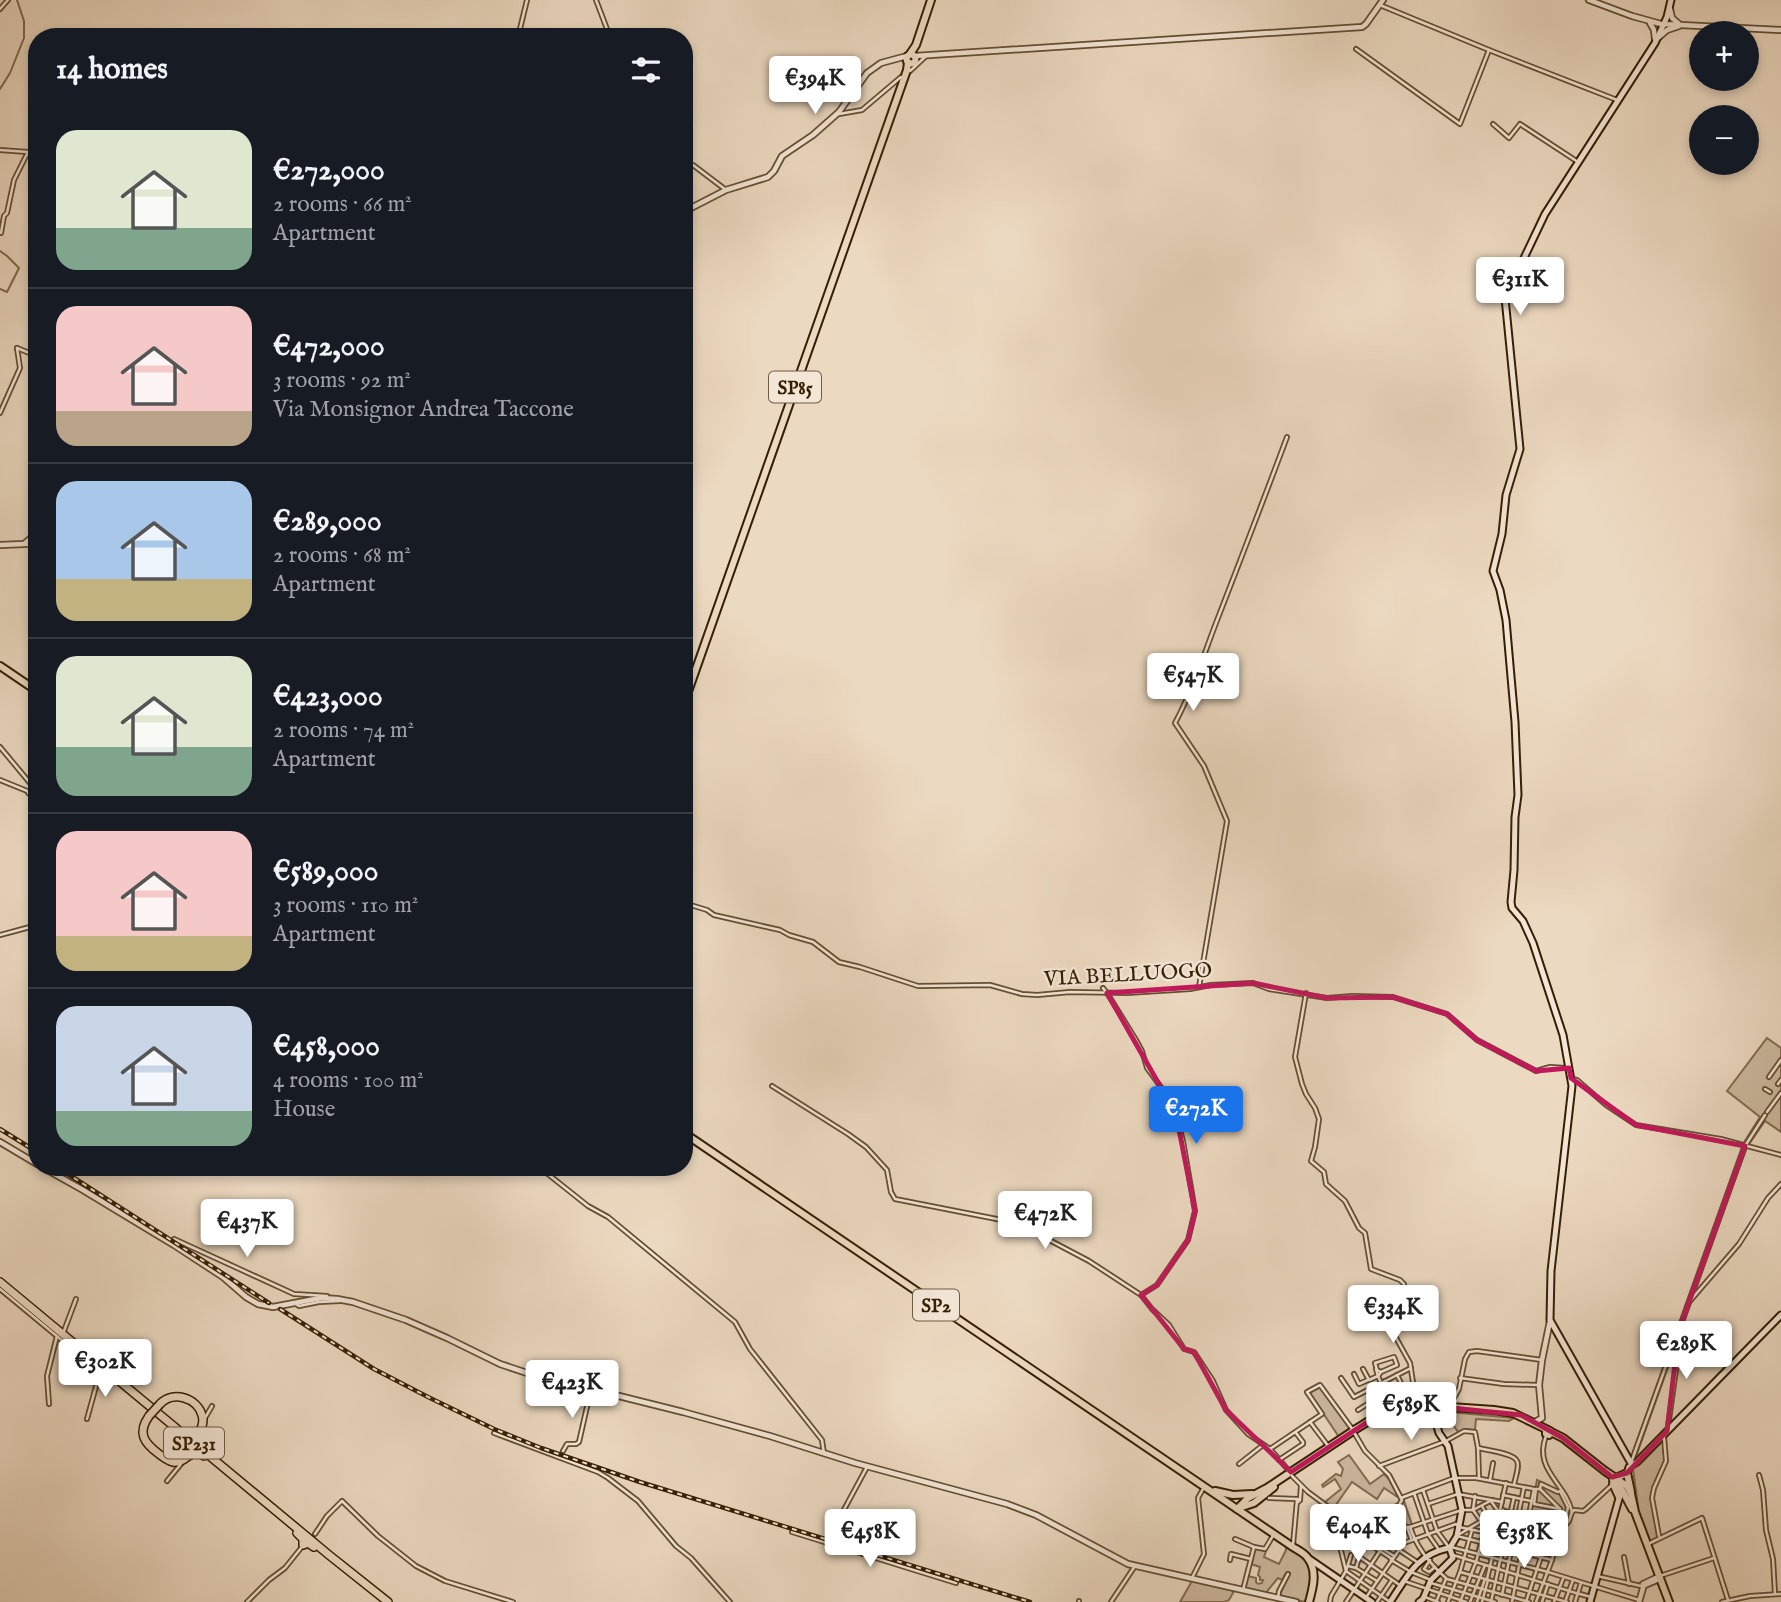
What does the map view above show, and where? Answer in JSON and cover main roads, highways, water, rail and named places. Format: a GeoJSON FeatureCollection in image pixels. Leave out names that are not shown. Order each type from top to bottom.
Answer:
{"type":"FeatureCollection","features":[{"type":"Feature","properties":{"kind":"highway","name":"SP231"},"geometry":{"type":"LineString","coordinates":[[0,1284],[281,1517]]}},
{"type":"Feature","properties":{"kind":"highway","name":"SP231"},"geometry":{"type":"LineString","coordinates":[[0,1284],[210,1461],[386,1602]]}},
{"type":"Feature","properties":{"kind":"highway"},"geometry":{"type":"LineString","coordinates":[[177,1464],[164,1458],[145,1442],[142,1430],[144,1425],[167,1397],[176,1396],[187,1400],[204,1415]]}},
{"type":"Feature","properties":{"kind":"highway"},"geometry":{"type":"LineString","coordinates":[[164,1418],[187,1432],[195,1431],[204,1415]]}},
{"type":"Feature","properties":{"kind":"highway"},"geometry":{"type":"LineString","coordinates":[[204,1415],[198,1436],[204,1452]]}},
{"type":"Feature","properties":{"kind":"highway"},"geometry":{"type":"LineString","coordinates":[[177,1464],[188,1447],[183,1438]]}},
{"type":"Feature","properties":{"kind":"highway"},"geometry":{"type":"LineString","coordinates":[[177,1464],[188,1455],[196,1453],[202,1454],[210,1461]]}},
{"type":"Feature","properties":{"kind":"highway"},"geometry":{"type":"LineString","coordinates":[[281,1517],[286,1517],[307,1534],[315,1534],[316,1541],[329,1556]]}},
{"type":"Feature","properties":{"kind":"highway"},"geometry":{"type":"LineString","coordinates":[[281,1517],[302,1537],[303,1545],[309,1544],[329,1556]]}},
{"type":"Feature","properties":{"kind":"main road","name":"SP85"},"geometry":{"type":"LineString","coordinates":[[693,678],[931,0]]}},
{"type":"Feature","properties":{"kind":"main road"},"geometry":{"type":"LineString","coordinates":[[1668,1602],[1635,1512],[1630,1468],[1550,1320],[1551,1271],[1572,1093],[1571,1079],[1563,1035],[1533,943],[1511,902],[1518,772],[1508,636],[1501,592],[1493,571],[1502,534],[1505,497],[1520,449],[1505,298],[1544,216],[1655,43],[1670,9],[1671,0]]}},
{"type":"Feature","properties":{"kind":"main road"},"geometry":{"type":"LineString","coordinates":[[0,666],[28,685]]}},
{"type":"Feature","properties":{"kind":"main road","name":"SP2"},"geometry":{"type":"LineString","coordinates":[[693,1139],[1237,1509]]}},
{"type":"Feature","properties":{"kind":"main road"},"geometry":{"type":"LineString","coordinates":[[1591,1600],[1617,1488],[1630,1468],[1781,1315]]}},
{"type":"Feature","properties":{"kind":"main road"},"geometry":{"type":"LineString","coordinates":[[1237,1509],[1254,1494],[1291,1474],[1388,1409],[1405,1404],[1434,1409],[1449,1407],[1513,1413],[1535,1422],[1547,1432]]}},
{"type":"Feature","properties":{"kind":"main road"},"geometry":{"type":"LineString","coordinates":[[1250,1518],[1251,1513],[1291,1474],[1329,1447],[1397,1407],[1414,1405],[1514,1415],[1563,1438],[1617,1488],[1630,1505],[1659,1577]]}},
{"type":"Feature","properties":{"kind":"main road"},"geometry":{"type":"LineString","coordinates":[[1421,1599],[1437,1569],[1453,1558],[1450,1548],[1457,1536],[1462,1510],[1448,1446],[1439,1433],[1434,1409]]}},
{"type":"Feature","properties":{"kind":"main road"},"geometry":{"type":"LineString","coordinates":[[1617,1488],[1630,1468]]}},
{"type":"Feature","properties":{"kind":"main road"},"geometry":{"type":"LineString","coordinates":[[1202,1486],[1226,1494],[1254,1494]]}},
{"type":"Feature","properties":{"kind":"main road"},"geometry":{"type":"LineString","coordinates":[[1617,1488],[1631,1494]]}},
{"type":"Feature","properties":{"kind":"main road"},"geometry":{"type":"LineString","coordinates":[[1237,1509],[1269,1495]]}},
{"type":"Feature","properties":{"kind":"main road"},"geometry":{"type":"LineString","coordinates":[[1237,1509],[1308,1558],[1316,1568],[1340,1580],[1369,1600]]}},
{"type":"Feature","properties":{"kind":"main road"},"geometry":{"type":"LineString","coordinates":[[1390,1602],[1418,1563],[1438,1550],[1450,1548]]}},
{"type":"Feature","properties":{"kind":"main road"},"geometry":{"type":"LineString","coordinates":[[1309,1602],[1316,1568]]}},
{"type":"Feature","properties":{"kind":"waterway"},"geometry":{"type":"LineString","coordinates":[[0,89],[10,73],[24,38],[24,21],[17,0]]}},
{"type":"Feature","properties":{"kind":"waterway"},"geometry":{"type":"LineString","coordinates":[[0,251],[19,268],[7,292],[0,289]]}},
{"type":"Feature","properties":{"kind":"railway"},"geometry":{"type":"LineString","coordinates":[[0,1129],[28,1146]]}},
{"type":"Feature","properties":{"kind":"railway"},"geometry":{"type":"LineString","coordinates":[[71,1176],[269,1303]]}},
{"type":"Feature","properties":{"kind":"railway"},"geometry":{"type":"LineString","coordinates":[[280,1309],[374,1369],[494,1429],[541,1448],[640,1482],[1030,1602]]}}]}
